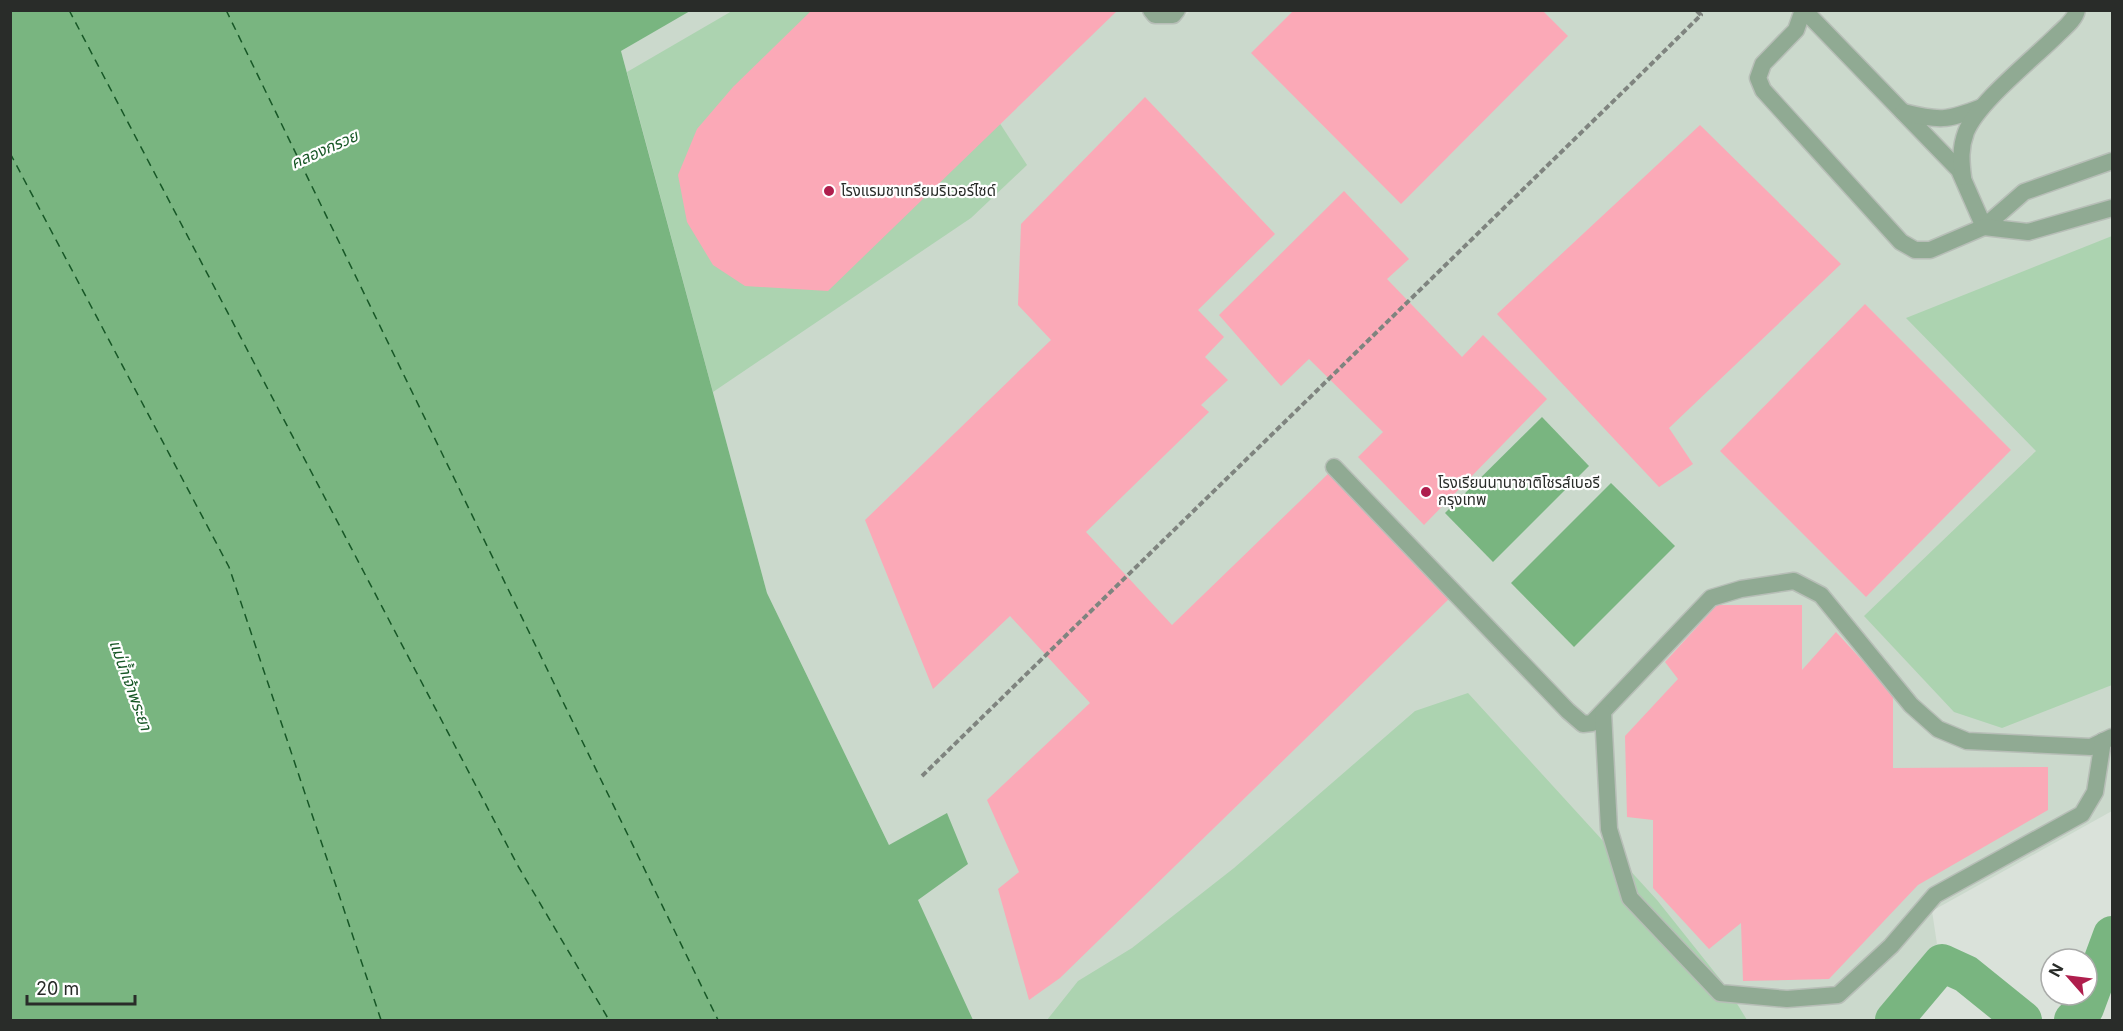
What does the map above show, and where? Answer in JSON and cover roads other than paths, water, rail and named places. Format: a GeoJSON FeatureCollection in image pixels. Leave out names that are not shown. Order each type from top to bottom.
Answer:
{"type":"FeatureCollection","features":[{"type":"Feature","properties":{"kind":"lane"},"geometry":{"type":"LineString","coordinates":[[1151,10],[1155,15],[1173,15],[1177,10]]}},
{"type":"Feature","properties":{"kind":"lane"},"geometry":{"type":"LineString","coordinates":[[1984,227],[1963,178],[1942,151],[1803,10],[1796,30],[1763,64],[1758,78],[1762,90],[1901,242],[1915,250],[1930,250],[1984,227],[2024,192],[2112,161]]}},
{"type":"Feature","properties":{"kind":"lane"},"geometry":{"type":"LineString","coordinates":[[1963,178],[1960,154],[1967,130],[1983,107],[2062,30],[2076,15],[2077,10]]}},
{"type":"Feature","properties":{"kind":"lane"},"geometry":{"type":"LineString","coordinates":[[1902,112],[1936,120],[1964,115],[1983,107]]}},
{"type":"Feature","properties":{"kind":"lane"},"geometry":{"type":"LineString","coordinates":[[1984,227],[2028,232],[2112,207]]}},
{"type":"Feature","properties":{"kind":"lane"},"geometry":{"type":"LineString","coordinates":[[1334,467],[1574,717],[1588,724],[1604,712],[1711,598],[1742,589],[1794,581],[1821,595],[1911,705],[1938,729],[1967,741],[2091,747],[2108,739]]}},
{"type":"Feature","properties":{"kind":"lane"},"geometry":{"type":"LineString","coordinates":[[1604,712],[1609,829],[1630,898],[1720,993],[1786,999],[1838,995],[1891,946],[1935,895],[2082,814],[2095,792],[2108,739]]}},
{"type":"Feature","properties":{"kind":"water"},"geometry":{"type":"Polygon","coordinates":[[[10,11],[690,11],[621,51],[767,593],[889,845],[947,813],[968,864],[918,900],[973,1020],[11,1020],[10,11]]]}},
{"type":"Feature","properties":{"kind":"water"},"geometry":{"type":"Polygon","coordinates":[[[1542,417],[1589,466],[1493,562],[1445,513],[1542,417]]]}},
{"type":"Feature","properties":{"kind":"water"},"geometry":{"type":"Polygon","coordinates":[[[1611,483],[1675,546],[1574,647],[1511,583],[1611,483]]]}},
{"type":"Feature","properties":{"kind":"waterway"},"geometry":{"type":"LineString","coordinates":[[2073,1020],[2085,1008],[2112,935]]}},
{"type":"Feature","properties":{"kind":"waterway"},"geometry":{"type":"LineString","coordinates":[[1894,1020],[1942,963],[1966,974],[2023,1020]]}},
{"type":"Feature","properties":{"kind":"place","name":"โรงแรมชาเทรียมริเวอร์ไซด์"},"geometry":{"type":"Point","coordinates":[829,191]}},
{"type":"Feature","properties":{"kind":"place","name":"โรงเรียนนานาชาติโชรส์เบอรี กรุงเทพ"},"geometry":{"type":"Point","coordinates":[1426,492]}},
{"type":"Feature","properties":{"kind":"water label","name":"คลองกรวย"},"geometry":{"type":"Point","coordinates":[324,149]}},
{"type":"Feature","properties":{"kind":"water label","name":"แม่น้ำเจ้าพระยา"},"geometry":{"type":"Point","coordinates":[131,685]}}]}
